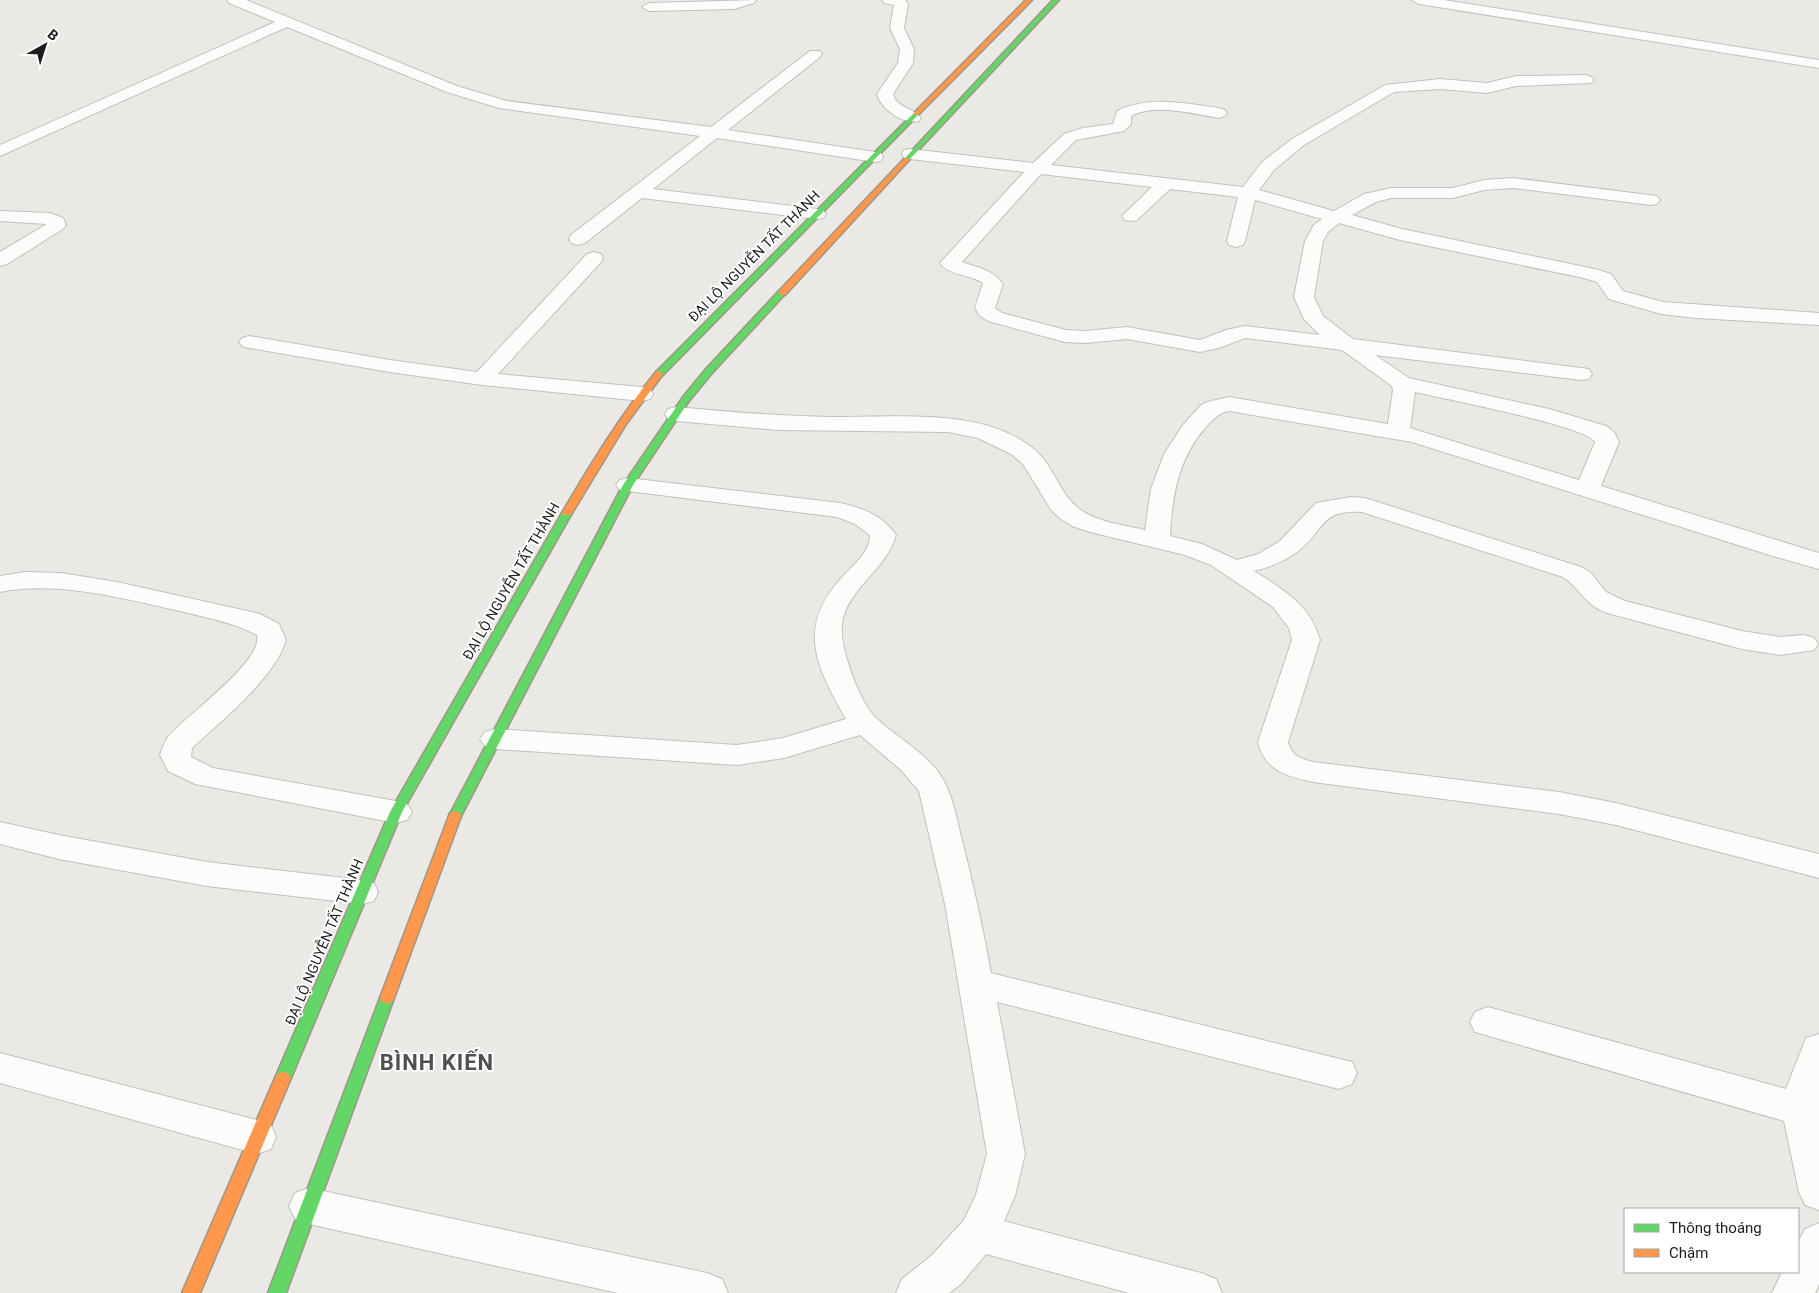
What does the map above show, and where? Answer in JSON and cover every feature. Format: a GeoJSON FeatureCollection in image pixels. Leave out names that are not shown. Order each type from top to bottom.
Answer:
{"type":"FeatureCollection","features":[{"type":"Feature","properties":{"kind":"main road","name":"ĐẠI LỘ NGUYỄN TẤT THÀNH"},"geometry":{"type":"LineString","coordinates":[[277,1293],[454,818],[628,485],[668,400],[669,362],[817,214],[893,158],[912,118],[1029,0]]}},
{"type":"Feature","properties":{"kind":"main road","name":"ĐẠI LỘ NGUYỄN TẤT THÀNH"},"geometry":{"type":"LineString","coordinates":[[191,1293],[396,812],[592,472],[668,400],[709,371],[893,158],[1056,0]]}},
{"type":"Feature","properties":{"kind":"street"},"geometry":{"type":"LineString","coordinates":[[234,0],[452,89],[505,105],[893,158],[1037,169],[1248,194],[1400,234],[1588,272],[1604,278],[1616,295],[1662,308],[1696,312],[1819,319]]}},
{"type":"Feature","properties":{"kind":"street"},"geometry":{"type":"LineString","coordinates":[[649,7],[725,5],[738,4],[749,0]]}},
{"type":"Feature","properties":{"kind":"street"},"geometry":{"type":"LineString","coordinates":[[889,0],[898,1],[902,4],[898,31],[908,50],[904,66],[886,90],[885,97],[887,104],[893,109],[912,118]]}},
{"type":"Feature","properties":{"kind":"street"},"geometry":{"type":"LineString","coordinates":[[1419,0],[1819,64]]}},
{"type":"Feature","properties":{"kind":"street"},"geometry":{"type":"LineString","coordinates":[[0,151],[286,22]]}},
{"type":"Feature","properties":{"kind":"street"},"geometry":{"type":"LineString","coordinates":[[578,240],[815,54]]}},
{"type":"Feature","properties":{"kind":"street"},"geometry":{"type":"LineString","coordinates":[[1236,241],[1248,194],[1268,166],[1298,142],[1390,88],[1440,84],[1487,88],[1516,81],[1586,80]]}},
{"type":"Feature","properties":{"kind":"street"},"geometry":{"type":"LineString","coordinates":[[1219,113],[1162,107],[1131,110],[1123,114],[1123,124],[1118,128],[1083,133],[1070,137],[1037,169],[950,263],[986,276],[990,280],[993,284],[985,308],[995,317],[1065,336],[1085,337],[1127,333],[1200,346],[1210,345],[1227,335],[1245,332],[1581,374]]}},
{"type":"Feature","properties":{"kind":"street"},"geometry":{"type":"LineString","coordinates":[[1131,216],[1166,184]]}},
{"type":"Feature","properties":{"kind":"street"},"geometry":{"type":"LineString","coordinates":[[1587,490],[1607,442],[1606,437],[1598,431],[1549,416],[1402,383],[1349,344],[1324,329],[1314,319],[1304,297],[1310,254],[1320,229],[1334,218],[1381,194],[1407,192],[1453,193],[1484,185],[1525,184],[1651,200]]}},
{"type":"Feature","properties":{"kind":"street"},"geometry":{"type":"LineString","coordinates":[[638,192],[817,214]]}},
{"type":"Feature","properties":{"kind":"street"},"geometry":{"type":"LineString","coordinates":[[0,216],[50,218],[56,219],[58,222],[57,225],[0,260]]}},
{"type":"Feature","properties":{"kind":"street"},"geometry":{"type":"LineString","coordinates":[[482,379],[594,258]]}},
{"type":"Feature","properties":{"kind":"street"},"geometry":{"type":"LineString","coordinates":[[250,342],[390,366],[482,379],[668,400],[778,423],[915,424],[966,427],[1002,438],[1019,448],[1032,460],[1061,506],[1080,521],[1098,527],[1157,539],[1208,554],[1234,568],[1282,601],[1295,615],[1303,628],[1306,640],[1273,742],[1275,754],[1284,762],[1312,772],[1559,802],[1616,814],[1819,866]]}},
{"type":"Feature","properties":{"kind":"street"},"geometry":{"type":"LineString","coordinates":[[1398,432],[1404,390],[1402,383]]}},
{"type":"Feature","properties":{"kind":"street"},"geometry":{"type":"LineString","coordinates":[[1157,539],[1163,483],[1182,441],[1215,406],[1229,404],[1398,432],[1819,561]]}},
{"type":"Feature","properties":{"kind":"street"},"geometry":{"type":"LineString","coordinates":[[628,485],[826,508],[860,517],[875,524],[883,535],[882,545],[842,593],[831,612],[828,640],[836,672],[864,724],[908,758],[925,774],[934,790],[962,904],[1006,1154],[995,1196],[978,1232],[946,1270],[917,1293]]}},
{"type":"Feature","properties":{"kind":"street"},"geometry":{"type":"LineString","coordinates":[[1234,568],[1267,560],[1289,546],[1325,508],[1351,504],[1365,505],[1572,572],[1584,579],[1592,593],[1602,602],[1616,607],[1765,645],[1804,644]]}},
{"type":"Feature","properties":{"kind":"street"},"geometry":{"type":"LineString","coordinates":[[0,584],[27,579],[48,579],[135,593],[250,620],[263,625],[269,630],[272,640],[269,650],[248,678],[179,744],[175,755],[179,764],[206,777],[396,812]]}},
{"type":"Feature","properties":{"kind":"street"},"geometry":{"type":"LineString","coordinates":[[495,739],[737,755],[784,748],[864,724]]}},
{"type":"Feature","properties":{"kind":"street"},"geometry":{"type":"LineString","coordinates":[[0,833],[59,847],[207,874],[362,892]]}},
{"type":"Feature","properties":{"kind":"street"},"geometry":{"type":"LineString","coordinates":[[976,983],[1339,1073]]}},
{"type":"Feature","properties":{"kind":"street"},"geometry":{"type":"LineString","coordinates":[[1488,1022],[1800,1109]]}},
{"type":"Feature","properties":{"kind":"street"},"geometry":{"type":"LineString","coordinates":[[1819,1049],[1806,1082],[1800,1109],[1819,1192]]}},
{"type":"Feature","properties":{"kind":"street"},"geometry":{"type":"LineString","coordinates":[[0,1068],[257,1137]]}},
{"type":"Feature","properties":{"kind":"street"},"geometry":{"type":"LineString","coordinates":[[309,1206],[707,1293]]}},
{"type":"Feature","properties":{"kind":"street"},"geometry":{"type":"LineString","coordinates":[[978,1232],[1200,1293]]}},
{"type":"Feature","properties":{"kind":"street"},"geometry":{"type":"LineString","coordinates":[[1793,1293],[1819,1242]]}},
{"type":"Feature","properties":{"kind":"traffic: fast"},"geometry":{"type":"LineString","coordinates":[[907,159],[1056,0]]}},
{"type":"Feature","properties":{"kind":"traffic: fast"},"geometry":{"type":"LineString","coordinates":[[659,374],[916,114]]}},
{"type":"Feature","properties":{"kind":"traffic: fast"},"geometry":{"type":"LineString","coordinates":[[455,816],[628,485],[686,399],[709,371],[782,293]]}},
{"type":"Feature","properties":{"kind":"traffic: fast"},"geometry":{"type":"LineString","coordinates":[[283,1078],[396,812],[567,513]]}},
{"type":"Feature","properties":{"kind":"traffic: fast"},"geometry":{"type":"LineString","coordinates":[[277,1293],[387,998]]}},
{"type":"Feature","properties":{"kind":"traffic: slow"},"geometry":{"type":"LineString","coordinates":[[916,114],[1029,0]]}},
{"type":"Feature","properties":{"kind":"traffic: slow"},"geometry":{"type":"LineString","coordinates":[[782,293],[907,159]]}},
{"type":"Feature","properties":{"kind":"traffic: slow"},"geometry":{"type":"LineString","coordinates":[[567,513],[621,424],[659,374]]}},
{"type":"Feature","properties":{"kind":"traffic: slow"},"geometry":{"type":"LineString","coordinates":[[387,998],[455,816]]}},
{"type":"Feature","properties":{"kind":"traffic: slow"},"geometry":{"type":"LineString","coordinates":[[191,1293],[283,1078]]}},
{"type":"Feature","properties":{"kind":"district","name":"BÌNH KIẾN"},"geometry":{"type":"Point","coordinates":[437,1062]}}]}
